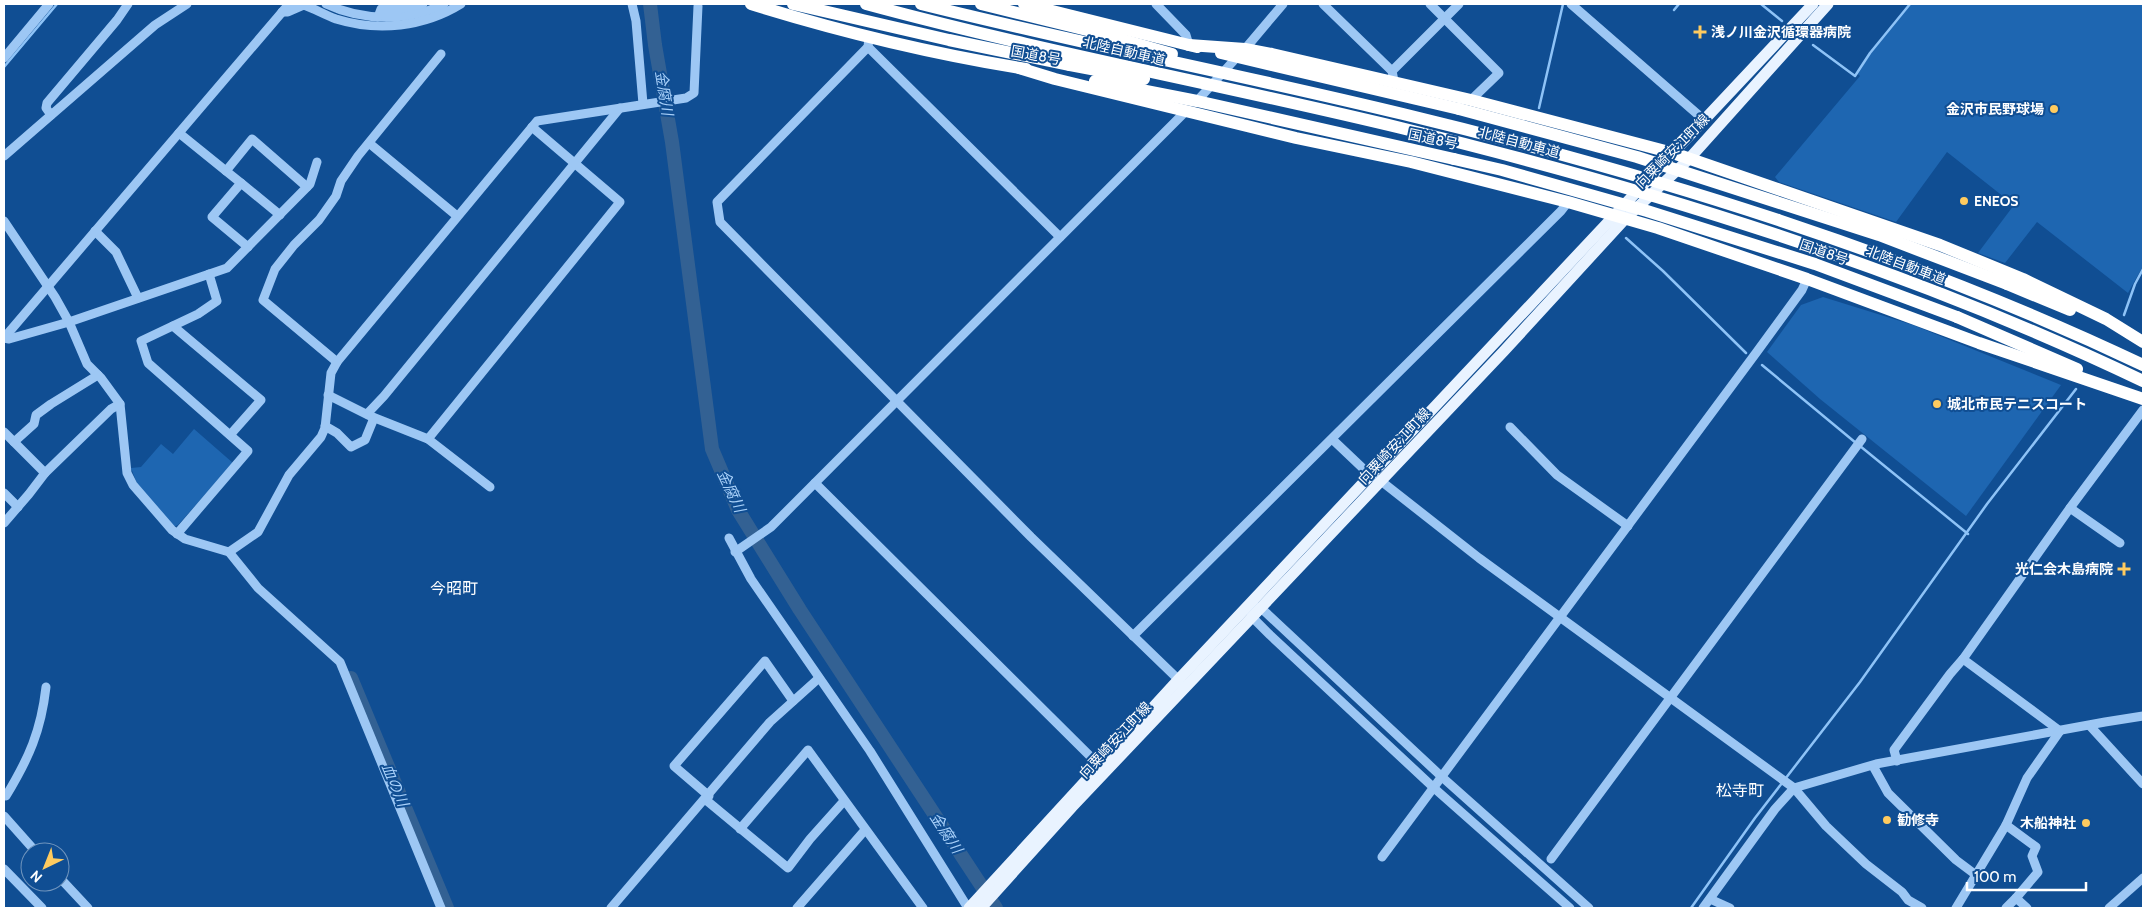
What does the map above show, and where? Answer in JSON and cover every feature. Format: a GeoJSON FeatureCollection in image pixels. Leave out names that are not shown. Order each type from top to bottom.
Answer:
{"type":"FeatureCollection","features":[{"type":"Feature","properties":{"kind":"highway","name":"国道8号"},"geometry":{"type":"LineString","coordinates":[[752,4],[869,42],[1087,79],[1197,101],[1454,159],[1647,211],[1815,264],[1957,317],[2143,398]]}},
{"type":"Feature","properties":{"kind":"highway"},"geometry":{"type":"LineString","coordinates":[[793,4],[949,40],[1128,76],[1297,104]]}},
{"type":"Feature","properties":{"kind":"highway","name":"北陸自動車道"},"geometry":{"type":"LineString","coordinates":[[866,4],[1000,38],[1297,104],[1506,154],[1714,214],[1869,267],[1972,306],[2143,380]]}},
{"type":"Feature","properties":{"kind":"highway","name":"北陸自動車道"},"geometry":{"type":"LineString","coordinates":[[921,4],[1343,100],[1603,166],[1811,231],[1974,292],[2143,366]]}},
{"type":"Feature","properties":{"kind":"highway"},"geometry":{"type":"LineString","coordinates":[[981,4],[1095,32],[1214,67],[1305,88],[1343,100]]}},
{"type":"Feature","properties":{"kind":"highway"},"geometry":{"type":"LineString","coordinates":[[1024,4],[1189,45],[1393,76],[1471,100],[1673,153],[1966,256],[2022,279],[2106,319],[2143,343]]}},
{"type":"Feature","properties":{"kind":"highway"},"geometry":{"type":"LineString","coordinates":[[1241,53],[1637,157],[1879,235],[2007,284],[2143,343]]}},
{"type":"Feature","properties":{"kind":"highway"},"geometry":{"type":"LineString","coordinates":[[1019,68],[1296,138],[1411,162],[1568,202],[1658,228],[1807,279],[1979,343],[2143,398]]}},
{"type":"Feature","properties":{"kind":"main road","name":"向粟崎安江町線"},"geometry":{"type":"LineString","coordinates":[[1182,683],[1261,608],[1376,478],[1620,217],[1703,119],[1814,4]]}},
{"type":"Feature","properties":{"kind":"main road","name":"向粟崎安江町線"},"geometry":{"type":"LineString","coordinates":[[1620,217],[1689,158],[1828,4]]}},
{"type":"Feature","properties":{"kind":"main road","name":"向粟崎安江町線"},"geometry":{"type":"LineString","coordinates":[[968,908],[1007,872],[1182,683],[1249,605],[1376,478]]}},
{"type":"Feature","properties":{"kind":"main road","name":"向粟崎安江町線"},"geometry":{"type":"LineString","coordinates":[[981,908],[1007,872]]}},
{"type":"Feature","properties":{"kind":"street"},"geometry":{"type":"LineString","coordinates":[[4,58],[49,4]]}},
{"type":"Feature","properties":{"kind":"street"},"geometry":{"type":"LineString","coordinates":[[51,115],[46,108],[46,103],[117,20],[128,4]]}},
{"type":"Feature","properties":{"kind":"street"},"geometry":{"type":"LineString","coordinates":[[4,156],[155,24],[187,4]]}},
{"type":"Feature","properties":{"kind":"street"},"geometry":{"type":"LineString","coordinates":[[289,4],[4,338],[9,340],[69,322],[227,268],[310,184],[317,162]]}},
{"type":"Feature","properties":{"kind":"street"},"geometry":{"type":"LineString","coordinates":[[326,4],[347,12],[374,16],[411,15],[444,4]]}},
{"type":"Feature","properties":{"kind":"street"},"geometry":{"type":"LineString","coordinates":[[368,26],[381,9],[399,9],[423,4]]}},
{"type":"Feature","properties":{"kind":"street"},"geometry":{"type":"LineString","coordinates":[[282,12],[288,12],[304,5],[334,18],[368,26],[390,26],[409,24],[432,18],[461,4]]}},
{"type":"Feature","properties":{"kind":"street"},"geometry":{"type":"LineString","coordinates":[[632,4],[636,21],[645,104]]}},
{"type":"Feature","properties":{"kind":"street"},"geometry":{"type":"LineString","coordinates":[[1156,4],[1186,35],[1189,45]]}},
{"type":"Feature","properties":{"kind":"street"},"geometry":{"type":"LineString","coordinates":[[1197,101],[1283,4]]}},
{"type":"Feature","properties":{"kind":"street"},"geometry":{"type":"LineString","coordinates":[[1323,4],[1393,76],[1459,4]]}},
{"type":"Feature","properties":{"kind":"street"},"geometry":{"type":"LineString","coordinates":[[1430,4],[1499,73],[1471,100]]}},
{"type":"Feature","properties":{"kind":"street"},"geometry":{"type":"LineString","coordinates":[[1571,4],[1703,119]]}},
{"type":"Feature","properties":{"kind":"street"},"geometry":{"type":"LineString","coordinates":[[229,552],[258,532],[282,486],[321,437],[325,426],[331,373],[337,362],[537,121],[686,98],[694,93],[698,6]]}},
{"type":"Feature","properties":{"kind":"street"},"geometry":{"type":"LineString","coordinates":[[1060,237],[869,42],[717,202],[720,222],[1031,537],[1182,683]]}},
{"type":"Feature","properties":{"kind":"street"},"geometry":{"type":"LineString","coordinates":[[337,362],[263,300],[275,270],[294,245],[319,220],[336,196],[341,181],[369,143],[441,54]]}},
{"type":"Feature","properties":{"kind":"street"},"geometry":{"type":"LineString","coordinates":[[325,426],[337,433],[351,446],[365,440],[371,416],[384,396],[620,108]]}},
{"type":"Feature","properties":{"kind":"street"},"geometry":{"type":"LineString","coordinates":[[736,550],[771,526],[1186,111]]}},
{"type":"Feature","properties":{"kind":"street"},"geometry":{"type":"LineString","coordinates":[[428,438],[620,202],[532,127]]}},
{"type":"Feature","properties":{"kind":"street"},"geometry":{"type":"LineString","coordinates":[[179,133],[280,215]]}},
{"type":"Feature","properties":{"kind":"street"},"geometry":{"type":"LineString","coordinates":[[226,170],[252,139],[307,187]]}},
{"type":"Feature","properties":{"kind":"street"},"geometry":{"type":"LineString","coordinates":[[369,143],[457,216]]}},
{"type":"Feature","properties":{"kind":"street"},"geometry":{"type":"LineString","coordinates":[[241,183],[212,217],[248,247]]}},
{"type":"Feature","properties":{"kind":"street"},"geometry":{"type":"LineString","coordinates":[[1133,636],[1562,211],[1568,202]]}},
{"type":"Feature","properties":{"kind":"street"},"geometry":{"type":"LineString","coordinates":[[4,221],[69,322],[87,364],[120,404],[127,472],[133,485],[177,534],[202,546],[229,552],[258,588],[340,662],[441,908]]}},
{"type":"Feature","properties":{"kind":"street"},"geometry":{"type":"LineString","coordinates":[[95,231],[116,252],[138,298]]}},
{"type":"Feature","properties":{"kind":"street"},"geometry":{"type":"LineString","coordinates":[[177,534],[248,451],[148,362],[141,341],[198,314],[217,301],[209,274]]}},
{"type":"Feature","properties":{"kind":"street"},"geometry":{"type":"LineString","coordinates":[[1382,857],[1756,353],[1802,290],[1807,279]]}},
{"type":"Feature","properties":{"kind":"street"},"geometry":{"type":"LineString","coordinates":[[173,326],[261,400],[230,435]]}},
{"type":"Feature","properties":{"kind":"street"},"geometry":{"type":"LineString","coordinates":[[14,442],[34,424],[36,415],[98,375]]}},
{"type":"Feature","properties":{"kind":"street"},"geometry":{"type":"LineString","coordinates":[[328,395],[371,416],[428,438],[490,487]]}},
{"type":"Feature","properties":{"kind":"street"},"geometry":{"type":"LineString","coordinates":[[4,523],[44,473],[111,409],[120,404]]}},
{"type":"Feature","properties":{"kind":"street"},"geometry":{"type":"LineString","coordinates":[[1897,761],[1894,750],[1963,659],[2070,508],[2143,410]]}},
{"type":"Feature","properties":{"kind":"street"},"geometry":{"type":"LineString","coordinates":[[1510,427],[1557,475],[1628,526]]}},
{"type":"Feature","properties":{"kind":"street"},"geometry":{"type":"LineString","coordinates":[[4,432],[44,473]]}},
{"type":"Feature","properties":{"kind":"street"},"geometry":{"type":"LineString","coordinates":[[1332,439],[1376,478],[1479,558],[1788,784],[1832,833],[1866,864],[1902,892],[1908,900],[1922,908]]}},
{"type":"Feature","properties":{"kind":"street"},"geometry":{"type":"LineString","coordinates":[[1551,859],[1859,442]]}},
{"type":"Feature","properties":{"kind":"street"},"geometry":{"type":"LineString","coordinates":[[815,483],[1102,768]]}},
{"type":"Feature","properties":{"kind":"street"},"geometry":{"type":"LineString","coordinates":[[4,493],[18,507]]}},
{"type":"Feature","properties":{"kind":"street"},"geometry":{"type":"LineString","coordinates":[[2070,508],[2120,543]]}},
{"type":"Feature","properties":{"kind":"street"},"geometry":{"type":"LineString","coordinates":[[729,538],[751,579],[870,750],[968,908]]}},
{"type":"Feature","properties":{"kind":"street"},"geometry":{"type":"LineString","coordinates":[[1570,908],[1434,788],[1252,617],[1249,605],[1261,608],[1442,778],[1589,908]]}},
{"type":"Feature","properties":{"kind":"street"},"geometry":{"type":"LineString","coordinates":[[1963,659],[2060,731]]}},
{"type":"Feature","properties":{"kind":"street"},"geometry":{"type":"LineString","coordinates":[[793,701],[765,661],[674,766],[740,829],[788,868],[810,838],[844,801]]}},
{"type":"Feature","properties":{"kind":"street"},"geometry":{"type":"LineString","coordinates":[[612,908],[770,722],[819,678]]}},
{"type":"Feature","properties":{"kind":"street"},"geometry":{"type":"LineString","coordinates":[[6,796],[26,762],[35,741],[43,711],[46,687]]}},
{"type":"Feature","properties":{"kind":"street"},"geometry":{"type":"LineString","coordinates":[[1788,784],[1897,761],[2143,716]]}},
{"type":"Feature","properties":{"kind":"street"},"geometry":{"type":"LineString","coordinates":[[2090,726],[2143,784]]}},
{"type":"Feature","properties":{"kind":"street"},"geometry":{"type":"LineString","coordinates":[[1956,908],[2006,826],[2027,778],[2060,731]]}},
{"type":"Feature","properties":{"kind":"street"},"geometry":{"type":"LineString","coordinates":[[740,829],[808,750],[923,908]]}},
{"type":"Feature","properties":{"kind":"street"},"geometry":{"type":"LineString","coordinates":[[1873,766],[1888,793],[1956,860],[1976,875]]}},
{"type":"Feature","properties":{"kind":"street"},"geometry":{"type":"LineString","coordinates":[[1703,908],[1776,809],[1788,784]]}},
{"type":"Feature","properties":{"kind":"street"},"geometry":{"type":"LineString","coordinates":[[4,816],[27,842]]}},
{"type":"Feature","properties":{"kind":"street"},"geometry":{"type":"LineString","coordinates":[[2006,826],[2036,847],[2032,856],[2038,872],[2006,908]]}},
{"type":"Feature","properties":{"kind":"street"},"geometry":{"type":"LineString","coordinates":[[797,908],[865,830]]}},
{"type":"Feature","properties":{"kind":"street"},"geometry":{"type":"LineString","coordinates":[[4,869],[42,908]]}},
{"type":"Feature","properties":{"kind":"street"},"geometry":{"type":"LineString","coordinates":[[2109,908],[2143,878]]}},
{"type":"Feature","properties":{"kind":"street"},"geometry":{"type":"LineString","coordinates":[[70,889],[88,908]]}},
{"type":"Feature","properties":{"kind":"street"},"geometry":{"type":"LineString","coordinates":[[2016,898],[2027,908]]}},
{"type":"Feature","properties":{"kind":"street"},"geometry":{"type":"LineString","coordinates":[[1710,899],[1730,908]]}},
{"type":"Feature","properties":{"kind":"shaded area"},"geometry":{"type":"Polygon","coordinates":[[[1911,4],[2143,4],[2143,266],[2128,293],[2037,222],[2005,263],[1978,253],[2014,205],[1947,152],[1896,222],[1779,182],[1775,177],[1860,76],[1858,74],[1870,54],[1911,4]]]}},
{"type":"Feature","properties":{"kind":"shaded area","name":"城北市民テニスコート"},"geometry":{"type":"Polygon","coordinates":[[[1823,297],[1913,325],[2061,385],[1966,516],[1820,399],[1767,352],[1801,305],[1823,297]]]}},
{"type":"Feature","properties":{"kind":"shaded area"},"geometry":{"type":"Polygon","coordinates":[[[194,429],[233,463],[178,525],[173,527],[138,486],[131,468],[141,467],[161,444],[173,454],[194,429]]]}},
{"type":"Feature","properties":{"kind":"waterway"},"geometry":{"type":"LineString","coordinates":[[4,67],[57,4]]}},
{"type":"Feature","properties":{"kind":"waterway","name":"金腐川"},"geometry":{"type":"LineString","coordinates":[[650,4],[655,45],[672,142],[712,449],[738,510],[800,610],[996,908]]}},
{"type":"Feature","properties":{"kind":"waterway"},"geometry":{"type":"LineString","coordinates":[[1539,108],[1563,4]]}},
{"type":"Feature","properties":{"kind":"waterway"},"geometry":{"type":"LineString","coordinates":[[1674,10],[1679,4]]}},
{"type":"Feature","properties":{"kind":"waterway"},"geometry":{"type":"LineString","coordinates":[[1761,4],[1782,21]]}},
{"type":"Feature","properties":{"kind":"waterway"},"geometry":{"type":"LineString","coordinates":[[1813,45],[1855,76],[1870,53],[1910,4]]}},
{"type":"Feature","properties":{"kind":"waterway"},"geometry":{"type":"LineString","coordinates":[[1626,238],[1663,271],[1746,353]]}},
{"type":"Feature","properties":{"kind":"waterway"},"geometry":{"type":"LineString","coordinates":[[2124,315],[2135,284],[2143,269]]}},
{"type":"Feature","properties":{"kind":"waterway"},"geometry":{"type":"LineString","coordinates":[[1762,365],[1856,443]]}},
{"type":"Feature","properties":{"kind":"waterway"},"geometry":{"type":"LineString","coordinates":[[1691,908],[1755,818],[1860,682],[1987,504],[2076,389]]}},
{"type":"Feature","properties":{"kind":"waterway"},"geometry":{"type":"LineString","coordinates":[[1860,446],[1968,534]]}},
{"type":"Feature","properties":{"kind":"waterway","name":"血の川"},"geometry":{"type":"LineString","coordinates":[[351,678],[447,908]]}},
{"type":"Feature","properties":{"kind":"place","name":"浅ノ川金沢循環器病院"},"geometry":{"type":"Point","coordinates":[1700,32]}},
{"type":"Feature","properties":{"kind":"place","name":"金沢市民野球場"},"geometry":{"type":"Point","coordinates":[2054,109]}},
{"type":"Feature","properties":{"kind":"place","name":"ENEOS"},"geometry":{"type":"Point","coordinates":[1964,201]}},
{"type":"Feature","properties":{"kind":"place","name":"城北市民テニスコート"},"geometry":{"type":"Point","coordinates":[1937,404]}},
{"type":"Feature","properties":{"kind":"place","name":"光仁会木島病院"},"geometry":{"type":"Point","coordinates":[2124,569]}},
{"type":"Feature","properties":{"kind":"place","name":"勧修寺"},"geometry":{"type":"Point","coordinates":[1887,820]}},
{"type":"Feature","properties":{"kind":"place","name":"木船神社"},"geometry":{"type":"Point","coordinates":[2086,823]}},
{"type":"Feature","properties":{"kind":"district","name":"今昭町"},"geometry":{"type":"Point","coordinates":[454,588]}},
{"type":"Feature","properties":{"kind":"district","name":"松寺町"},"geometry":{"type":"Point","coordinates":[1740,790]}}]}
